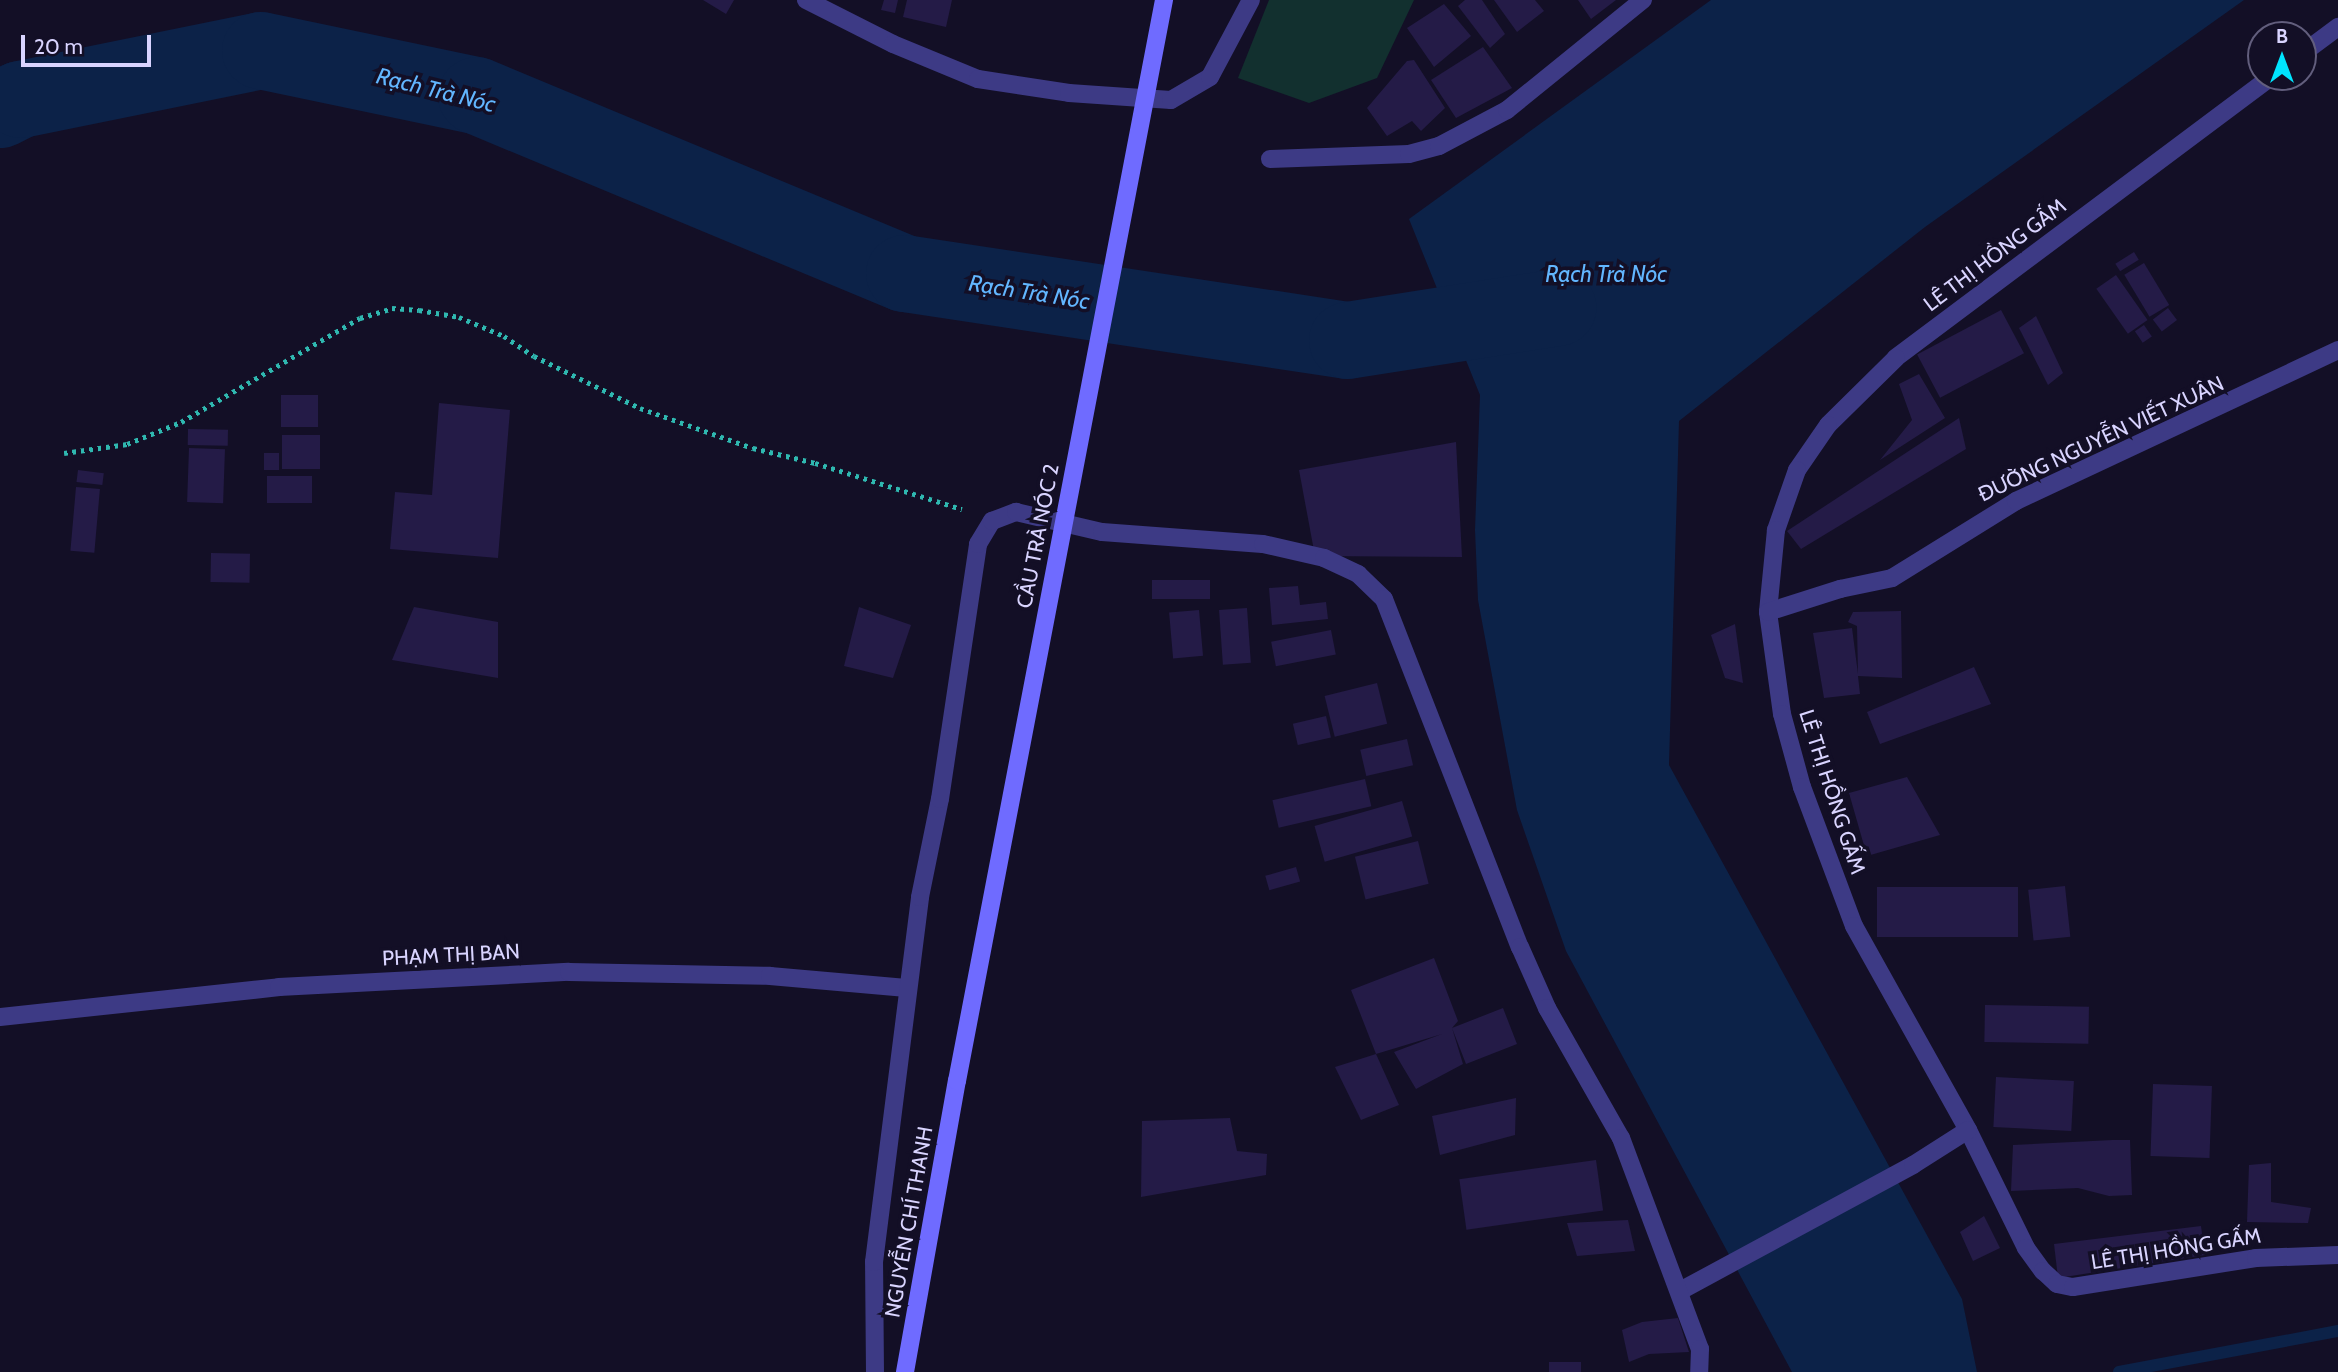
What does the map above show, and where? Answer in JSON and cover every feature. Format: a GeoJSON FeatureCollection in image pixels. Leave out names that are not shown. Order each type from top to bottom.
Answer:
{"type":"FeatureCollection","features":[{"type":"Feature","properties":{"kind":"main road","name":"CẦU TRÀ NÓC 2"},"geometry":{"type":"LineString","coordinates":[[957,1081],[1164,0]]}},
{"type":"Feature","properties":{"kind":"main road","name":"NGUYỄN CHÍ THANH"},"geometry":{"type":"LineString","coordinates":[[905,1372],[957,1081]]}},
{"type":"Feature","properties":{"kind":"street"},"geometry":{"type":"LineString","coordinates":[[806,0],[978,79],[1069,93],[1171,100],[1210,77],[1251,0]]}},
{"type":"Feature","properties":{"kind":"street"},"geometry":{"type":"LineString","coordinates":[[1270,159],[1409,154],[1438,146],[1507,110],[1643,0]]}},
{"type":"Feature","properties":{"kind":"street"},"geometry":{"type":"LineString","coordinates":[[2317,43],[2338,27]]}},
{"type":"Feature","properties":{"kind":"street","name":"LÊ THỊ HỒNG GẤM"},"geometry":{"type":"LineString","coordinates":[[2252,91],[1895,358],[1828,425],[1797,470],[1776,530],[1768,612],[1782,714],[1802,787],[1854,926],[1968,1130],[2026,1248],[2057,1284],[2073,1287],[2124,1282],[2256,1258],[2338,1255]]}},
{"type":"Feature","properties":{"kind":"street","name":"ĐƯỜNG NGUYỄN VIẾT XUÂN"},"geometry":{"type":"LineString","coordinates":[[1768,612],[1892,578],[2016,501],[2338,350]]}},
{"type":"Feature","properties":{"kind":"street"},"geometry":{"type":"LineString","coordinates":[[875,1372],[874,1262],[906,988],[940,799],[978,544],[992,522],[1016,512],[1102,532],[1263,544],[1324,558],[1357,574],[1384,599],[1520,947],[1547,1008],[1621,1138],[1700,1349],[1699,1372]]}},
{"type":"Feature","properties":{"kind":"street","name":"PHẠM THỊ BAN"},"geometry":{"type":"LineString","coordinates":[[0,1017],[279,987],[569,972],[770,976],[906,988]]}},
{"type":"Feature","properties":{"kind":"street"},"geometry":{"type":"LineString","coordinates":[[1680,1291],[1913,1165],[1968,1130]]}},
{"type":"Feature","properties":{"kind":"path"},"geometry":{"type":"LineString","coordinates":[[64,453],[127,444],[170,427],[360,318],[393,308],[458,317],[504,336],[534,356],[640,408],[754,448],[886,484],[992,522]]}},
{"type":"Feature","properties":{"kind":"green space"},"geometry":{"type":"Polygon","coordinates":[[[1269,0],[1414,0],[1377,78],[1309,103],[1238,78],[1269,0]]]}},
{"type":"Feature","properties":{"kind":"water"},"geometry":{"type":"Polygon","coordinates":[[[1711,0],[2244,0],[1925,227],[1679,421],[1669,765],[1962,1299],[1977,1372],[1792,1372],[1566,951],[1517,810],[1478,600],[1475,530],[1480,395],[1409,219],[1711,0]]]}},
{"type":"Feature","properties":{"kind":"building"},"geometry":{"type":"Polygon","coordinates":[[[703,0],[734,0],[726,14],[703,0]]]}},
{"type":"Feature","properties":{"kind":"building"},"geometry":{"type":"Polygon","coordinates":[[[884,0],[898,0],[895,13],[881,10],[884,0]]]}},
{"type":"Feature","properties":{"kind":"building"},"geometry":{"type":"Polygon","coordinates":[[[907,0],[952,0],[946,27],[903,17],[907,0]]]}},
{"type":"Feature","properties":{"kind":"building"},"geometry":{"type":"Polygon","coordinates":[[[1465,0],[1482,0],[1505,34],[1490,48],[1458,6],[1465,0]]]}},
{"type":"Feature","properties":{"kind":"building"},"geometry":{"type":"Polygon","coordinates":[[[1494,0],[1535,0],[1544,11],[1517,32],[1494,0]]]}},
{"type":"Feature","properties":{"kind":"building"},"geometry":{"type":"Polygon","coordinates":[[[1578,0],[1616,0],[1591,19],[1578,0]]]}},
{"type":"Feature","properties":{"kind":"building"},"geometry":{"type":"Polygon","coordinates":[[[1444,4],[1471,36],[1434,67],[1407,28],[1444,4]]]}},
{"type":"Feature","properties":{"kind":"building"},"geometry":{"type":"Polygon","coordinates":[[[1483,47],[1512,88],[1456,118],[1431,80],[1483,47]]]}},
{"type":"Feature","properties":{"kind":"building"},"geometry":{"type":"Polygon","coordinates":[[[1414,60],[1445,108],[1421,131],[1412,121],[1387,136],[1367,108],[1407,61],[1414,60]]]}},
{"type":"Feature","properties":{"kind":"building"},"geometry":{"type":"Polygon","coordinates":[[[2134,252],[2139,260],[2120,271],[2115,264],[2134,252]]]}},
{"type":"Feature","properties":{"kind":"building"},"geometry":{"type":"Polygon","coordinates":[[[2144,263],[2169,305],[2150,317],[2124,275],[2144,263]]]}},
{"type":"Feature","properties":{"kind":"building"},"geometry":{"type":"Polygon","coordinates":[[[2116,275],[2148,320],[2128,334],[2096,289],[2116,275]]]}},
{"type":"Feature","properties":{"kind":"building"},"geometry":{"type":"Polygon","coordinates":[[[2168,308],[2177,320],[2162,331],[2153,319],[2168,308]]]}},
{"type":"Feature","properties":{"kind":"building"},"geometry":{"type":"Polygon","coordinates":[[[2001,310],[2024,353],[1940,398],[1917,355],[2001,310]]]}},
{"type":"Feature","properties":{"kind":"building"},"geometry":{"type":"Polygon","coordinates":[[[2036,316],[2063,373],[2048,385],[2019,328],[2036,316]]]}},
{"type":"Feature","properties":{"kind":"building"},"geometry":{"type":"Polygon","coordinates":[[[2144,325],[2152,337],[2143,343],[2135,331],[2144,325]]]}},
{"type":"Feature","properties":{"kind":"building"},"geometry":{"type":"Polygon","coordinates":[[[1919,374],[1945,418],[1880,460],[1912,420],[1899,384],[1919,374]]]}},
{"type":"Feature","properties":{"kind":"building"},"geometry":{"type":"Polygon","coordinates":[[[281,395],[318,395],[318,427],[281,427],[281,395]]]}},
{"type":"Feature","properties":{"kind":"building"},"geometry":{"type":"Polygon","coordinates":[[[439,403],[510,410],[498,558],[390,549],[395,492],[432,495],[439,403]]]}},
{"type":"Feature","properties":{"kind":"building"},"geometry":{"type":"Polygon","coordinates":[[[1959,418],[1966,449],[1801,549],[1787,531],[1959,418]]]}},
{"type":"Feature","properties":{"kind":"building"},"geometry":{"type":"Polygon","coordinates":[[[188,429],[228,430],[228,446],[188,445],[188,429]]]}},
{"type":"Feature","properties":{"kind":"building"},"geometry":{"type":"Polygon","coordinates":[[[282,435],[320,435],[320,469],[282,469],[282,435]]]}},
{"type":"Feature","properties":{"kind":"building"},"geometry":{"type":"Polygon","coordinates":[[[1456,442],[1462,557],[1315,556],[1299,470],[1456,442]]]}},
{"type":"Feature","properties":{"kind":"building"},"geometry":{"type":"Polygon","coordinates":[[[189,448],[225,449],[223,503],[187,502],[189,448]]]}},
{"type":"Feature","properties":{"kind":"building"},"geometry":{"type":"Polygon","coordinates":[[[264,453],[279,453],[279,470],[264,470],[264,453]]]}},
{"type":"Feature","properties":{"kind":"building"},"geometry":{"type":"Polygon","coordinates":[[[78,470],[104,473],[102,485],[77,482],[78,470]]]}},
{"type":"Feature","properties":{"kind":"building"},"geometry":{"type":"Polygon","coordinates":[[[267,476],[312,476],[312,503],[267,503],[267,476]]]}},
{"type":"Feature","properties":{"kind":"building"},"geometry":{"type":"Polygon","coordinates":[[[76,487],[100,489],[94,553],[70,551],[76,487]]]}},
{"type":"Feature","properties":{"kind":"building"},"geometry":{"type":"Polygon","coordinates":[[[211,553],[250,554],[249,583],[210,582],[211,553]]]}},
{"type":"Feature","properties":{"kind":"building"},"geometry":{"type":"Polygon","coordinates":[[[1152,580],[1210,580],[1210,599],[1152,599],[1152,580]]]}},
{"type":"Feature","properties":{"kind":"building"},"geometry":{"type":"Polygon","coordinates":[[[1298,586],[1300,605],[1326,602],[1328,619],[1272,625],[1269,588],[1298,586]]]}},
{"type":"Feature","properties":{"kind":"building"},"geometry":{"type":"Polygon","coordinates":[[[414,607],[498,622],[498,678],[392,660],[414,607]]]}},
{"type":"Feature","properties":{"kind":"building"},"geometry":{"type":"Polygon","coordinates":[[[859,607],[911,625],[893,678],[844,666],[859,607]]]}},
{"type":"Feature","properties":{"kind":"building"},"geometry":{"type":"Polygon","coordinates":[[[1247,608],[1251,663],[1223,665],[1219,610],[1247,608]]]}},
{"type":"Feature","properties":{"kind":"building"},"geometry":{"type":"Polygon","coordinates":[[[1199,610],[1203,656],[1173,658],[1169,613],[1199,610]]]}},
{"type":"Feature","properties":{"kind":"building"},"geometry":{"type":"Polygon","coordinates":[[[1901,611],[1902,678],[1858,676],[1860,694],[1824,698],[1813,633],[1852,628],[1858,674],[1857,626],[1848,622],[1853,612],[1901,611]]]}},
{"type":"Feature","properties":{"kind":"building"},"geometry":{"type":"Polygon","coordinates":[[[1735,624],[1743,683],[1725,678],[1711,635],[1735,624]]]}},
{"type":"Feature","properties":{"kind":"building"},"geometry":{"type":"Polygon","coordinates":[[[1331,630],[1336,655],[1276,666],[1271,642],[1331,630]]]}},
{"type":"Feature","properties":{"kind":"building"},"geometry":{"type":"Polygon","coordinates":[[[1974,667],[1991,704],[1880,744],[1867,712],[1974,667]]]}},
{"type":"Feature","properties":{"kind":"building"},"geometry":{"type":"Polygon","coordinates":[[[1377,683],[1387,724],[1335,737],[1325,696],[1377,683]]]}},
{"type":"Feature","properties":{"kind":"building"},"geometry":{"type":"Polygon","coordinates":[[[1326,716],[1331,737],[1298,745],[1293,724],[1326,716]]]}},
{"type":"Feature","properties":{"kind":"building"},"geometry":{"type":"Polygon","coordinates":[[[1407,739],[1413,765],[1366,776],[1360,750],[1407,739]]]}},
{"type":"Feature","properties":{"kind":"building"},"geometry":{"type":"Polygon","coordinates":[[[1907,777],[1940,835],[1867,856],[1849,793],[1907,777]]]}},
{"type":"Feature","properties":{"kind":"building"},"geometry":{"type":"Polygon","coordinates":[[[1365,779],[1371,806],[1279,828],[1272,800],[1365,779]]]}},
{"type":"Feature","properties":{"kind":"building"},"geometry":{"type":"Polygon","coordinates":[[[1402,801],[1412,837],[1325,862],[1315,826],[1402,801]]]}},
{"type":"Feature","properties":{"kind":"building"},"geometry":{"type":"Polygon","coordinates":[[[1418,841],[1429,884],[1366,899],[1355,857],[1418,841]]]}},
{"type":"Feature","properties":{"kind":"building"},"geometry":{"type":"Polygon","coordinates":[[[1296,867],[1300,881],[1269,890],[1265,876],[1296,867]]]}},
{"type":"Feature","properties":{"kind":"building"},"geometry":{"type":"Polygon","coordinates":[[[2065,886],[2070,937],[2034,941],[2028,890],[2065,886]]]}},
{"type":"Feature","properties":{"kind":"building"},"geometry":{"type":"Polygon","coordinates":[[[1877,887],[2018,887],[2018,937],[1877,937],[1877,887]]]}},
{"type":"Feature","properties":{"kind":"building"},"geometry":{"type":"Polygon","coordinates":[[[1434,958],[1458,1021],[1452,1028],[1463,1064],[1416,1089],[1394,1052],[1442,1034],[1376,1054],[1351,990],[1434,958]]]}},
{"type":"Feature","properties":{"kind":"building"},"geometry":{"type":"Polygon","coordinates":[[[1985,1005],[2089,1007],[2088,1044],[1984,1042],[1985,1005]]]}},
{"type":"Feature","properties":{"kind":"building"},"geometry":{"type":"Polygon","coordinates":[[[1503,1008],[1517,1044],[1466,1064],[1452,1028],[1503,1008]]]}},
{"type":"Feature","properties":{"kind":"building"},"geometry":{"type":"Polygon","coordinates":[[[1376,1054],[1399,1105],[1361,1120],[1335,1067],[1376,1054]]]}},
{"type":"Feature","properties":{"kind":"building"},"geometry":{"type":"Polygon","coordinates":[[[1996,1077],[2074,1081],[2071,1131],[1993,1127],[1996,1077]]]}},
{"type":"Feature","properties":{"kind":"building"},"geometry":{"type":"Polygon","coordinates":[[[2153,1084],[2212,1086],[2209,1158],[2150,1156],[2153,1084]]]}},
{"type":"Feature","properties":{"kind":"building"},"geometry":{"type":"Polygon","coordinates":[[[1516,1098],[1515,1135],[1440,1155],[1432,1116],[1516,1098]]]}},
{"type":"Feature","properties":{"kind":"building"},"geometry":{"type":"Polygon","coordinates":[[[1230,1118],[1237,1151],[1267,1154],[1266,1175],[1141,1197],[1142,1121],[1230,1118]]]}},
{"type":"Feature","properties":{"kind":"building"},"geometry":{"type":"Polygon","coordinates":[[[2130,1140],[2132,1195],[2109,1196],[2078,1188],[2011,1191],[2013,1145],[2130,1140]]]}},
{"type":"Feature","properties":{"kind":"building"},"geometry":{"type":"Polygon","coordinates":[[[1596,1160],[1603,1211],[1466,1230],[1459,1179],[1596,1160]]]}},
{"type":"Feature","properties":{"kind":"building"},"geometry":{"type":"Polygon","coordinates":[[[2271,1163],[2271,1202],[2311,1208],[2308,1223],[2247,1222],[2249,1165],[2271,1163]]]}},
{"type":"Feature","properties":{"kind":"building"},"geometry":{"type":"Polygon","coordinates":[[[1984,1216],[2000,1248],[1973,1261],[1960,1232],[1984,1216]]]}},
{"type":"Feature","properties":{"kind":"building"},"geometry":{"type":"Polygon","coordinates":[[[1628,1220],[1635,1251],[1577,1256],[1567,1223],[1628,1220]]]}},
{"type":"Feature","properties":{"kind":"building"},"geometry":{"type":"Polygon","coordinates":[[[2201,1226],[2205,1255],[2058,1278],[2054,1244],[2201,1226]]]}},
{"type":"Feature","properties":{"kind":"building"},"geometry":{"type":"Polygon","coordinates":[[[1678,1318],[1689,1352],[1649,1354],[1629,1362],[1622,1330],[1642,1322],[1678,1318]]]}},
{"type":"Feature","properties":{"kind":"building"},"geometry":{"type":"Polygon","coordinates":[[[1549,1362],[1581,1362],[1581,1372],[1549,1372],[1549,1362]]]}},
{"type":"Feature","properties":{"kind":"waterway","name":"Rạch Trà Nóc"},"geometry":{"type":"LineString","coordinates":[[0,109],[20,99],[260,50],[476,95],[904,273],[1347,340],[1557,307]]}},
{"type":"Feature","properties":{"kind":"waterway"},"geometry":{"type":"LineString","coordinates":[[2119,1372],[2338,1331]]}}]}
